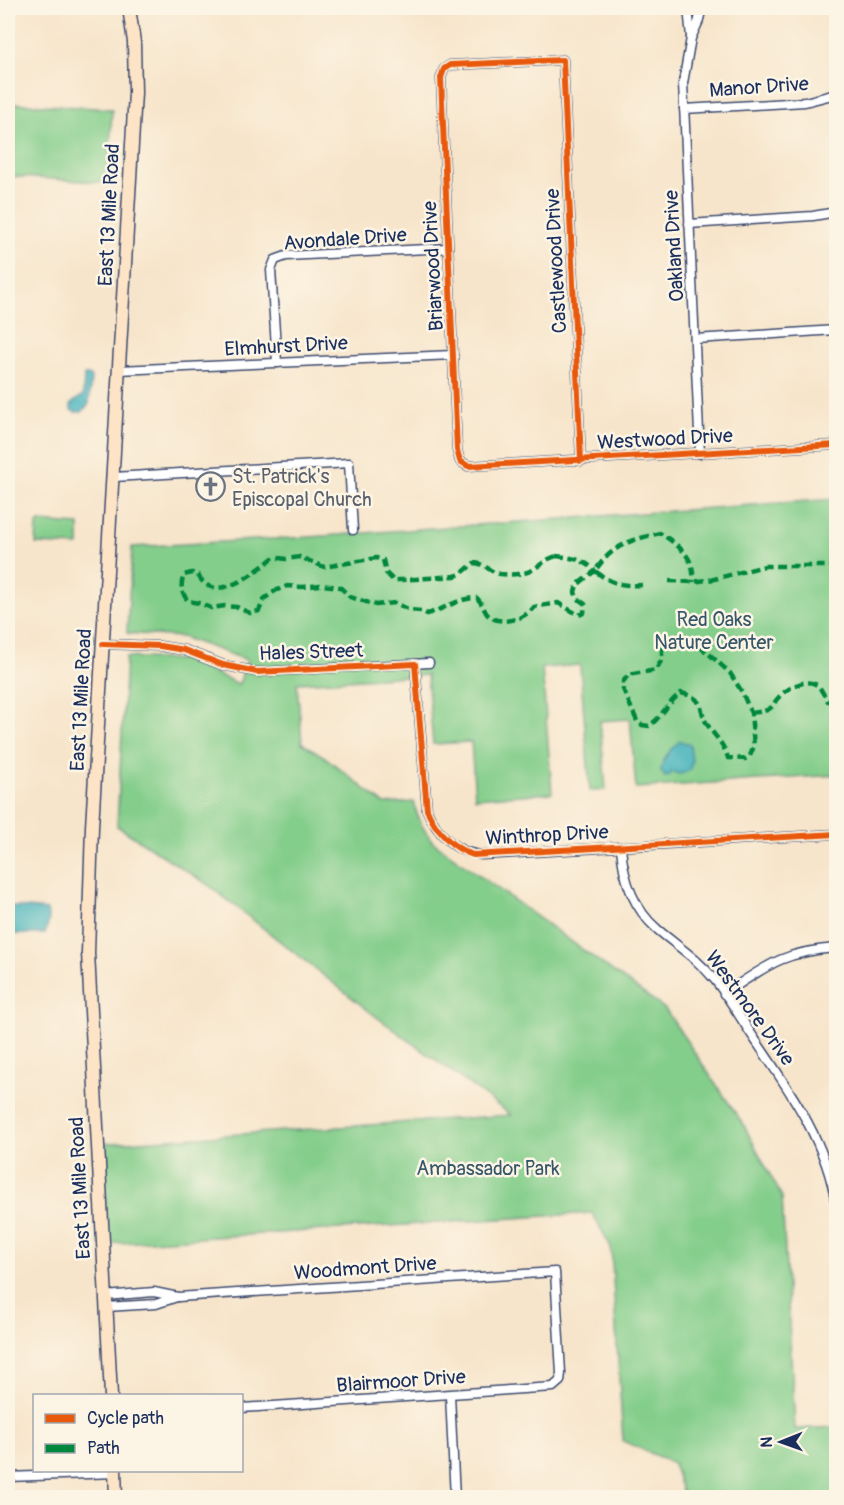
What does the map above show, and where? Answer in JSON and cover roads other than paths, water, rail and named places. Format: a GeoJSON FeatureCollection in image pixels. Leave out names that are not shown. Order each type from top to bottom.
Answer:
{"type":"FeatureCollection","features":[{"type":"Feature","properties":{"kind":"main road","name":"East 13 Mile Road"},"geometry":{"type":"LineString","coordinates":[[111,1394],[88,953],[92,827],[135,93],[134,42],[129,8]]}},
{"type":"Feature","properties":{"kind":"main road"},"geometry":{"type":"LineString","coordinates":[[115,1472],[116,1497]]}},
{"type":"Feature","properties":{"kind":"street","name":"Oakland Drive"},"geometry":{"type":"LineString","coordinates":[[688,8],[691,38]]}},
{"type":"Feature","properties":{"kind":"street","name":"Oakland Drive"},"geometry":{"type":"LineString","coordinates":[[700,454],[684,69],[691,38],[702,8]]}},
{"type":"Feature","properties":{"kind":"street","name":"Castlewood Drive"},"geometry":{"type":"LineString","coordinates":[[444,69],[456,64],[563,60],[581,460]]}},
{"type":"Feature","properties":{"kind":"street","name":"Briarwood Drive"},"geometry":{"type":"LineString","coordinates":[[444,69],[441,78],[457,450],[460,461]]}},
{"type":"Feature","properties":{"kind":"street","name":"Manor Drive"},"geometry":{"type":"LineString","coordinates":[[684,109],[805,102],[837,94]]}},
{"type":"Feature","properties":{"kind":"street"},"geometry":{"type":"LineString","coordinates":[[689,224],[813,216],[837,212]]}},
{"type":"Feature","properties":{"kind":"street","name":"Avondale Drive"},"geometry":{"type":"LineString","coordinates":[[277,363],[271,270],[275,260],[286,256],[448,249]]}},
{"type":"Feature","properties":{"kind":"street"},"geometry":{"type":"LineString","coordinates":[[694,339],[837,330]]}},
{"type":"Feature","properties":{"kind":"street","name":"Elmhurst Drive"},"geometry":{"type":"LineString","coordinates":[[119,370],[453,355]]}},
{"type":"Feature","properties":{"kind":"street","name":"Westwood Drive"},"geometry":{"type":"LineString","coordinates":[[460,461],[468,466],[837,445]]}},
{"type":"Feature","properties":{"kind":"street"},"geometry":{"type":"LineString","coordinates":[[114,477],[349,463],[353,530]]}},
{"type":"Feature","properties":{"kind":"street","name":"Hales Street"},"geometry":{"type":"LineString","coordinates":[[103,644],[160,646],[184,650],[238,669],[257,672],[429,663]]}},
{"type":"Feature","properties":{"kind":"street","name":"Winthrop Drive"},"geometry":{"type":"LineString","coordinates":[[415,664],[426,800],[432,823],[439,832],[459,848],[473,855],[837,834]]}},
{"type":"Feature","properties":{"kind":"street","name":"Westmore Drive"},"geometry":{"type":"LineString","coordinates":[[621,847],[628,884],[641,911],[656,928],[696,960],[724,994],[806,1119],[824,1160],[837,1204]]}},
{"type":"Feature","properties":{"kind":"street"},"geometry":{"type":"LineString","coordinates":[[724,994],[765,966],[784,957],[806,951],[837,948]]}},
{"type":"Feature","properties":{"kind":"street","name":"Woodmont Drive"},"geometry":{"type":"LineString","coordinates":[[106,1301],[156,1304],[178,1297],[555,1272],[560,1381]]}},
{"type":"Feature","properties":{"kind":"street","name":"Blairmoor Drive"},"geometry":{"type":"LineString","coordinates":[[243,1408],[549,1388],[560,1381]]}},
{"type":"Feature","properties":{"kind":"street"},"geometry":{"type":"LineString","coordinates":[[450,1395],[455,1497]]}},
{"type":"Feature","properties":{"kind":"street"},"geometry":{"type":"LineString","coordinates":[[8,1477],[115,1472]]}},
{"type":"Feature","properties":{"kind":"water"},"geometry":{"type":"Polygon","coordinates":[[[84,375],[89,375],[91,378],[89,404],[82,412],[75,412],[71,410],[71,404],[83,395],[84,375]]]}},
{"type":"Feature","properties":{"kind":"water"},"geometry":{"type":"Polygon","coordinates":[[[680,741],[690,744],[692,762],[689,771],[680,774],[672,772],[665,777],[661,771],[663,762],[680,741]]]}},
{"type":"Feature","properties":{"kind":"water"},"geometry":{"type":"Polygon","coordinates":[[[8,906],[47,910],[49,921],[45,934],[8,934],[8,906]]]}},
{"type":"Feature","properties":{"kind":"place","name":"St. Patrick's Episcopal Church"},"geometry":{"type":"Point","coordinates":[211,487]}},
{"type":"Feature","properties":{"kind":"park label","name":"Red Oaks Nature Center"},"geometry":{"type":"Point","coordinates":[714,630]}},
{"type":"Feature","properties":{"kind":"park label","name":"Ambassador Park"},"geometry":{"type":"Point","coordinates":[488,1168]}}]}
